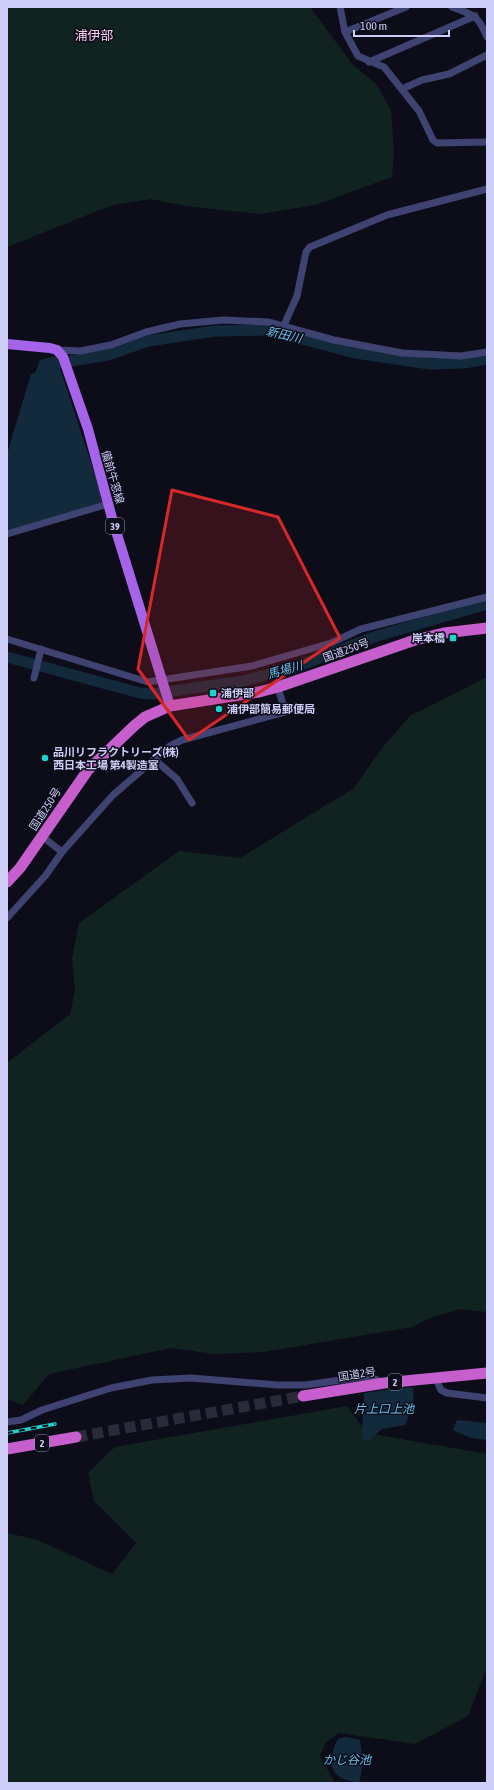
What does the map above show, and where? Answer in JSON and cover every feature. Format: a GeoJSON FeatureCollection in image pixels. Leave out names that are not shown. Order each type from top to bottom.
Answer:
{"type":"FeatureCollection","features":[{"type":"Feature","properties":{"kind":"highway","name":"国道250号"},"geometry":{"type":"LineString","coordinates":[[7,882],[20,868],[43,837],[88,770],[145,717],[169,704],[259,692],[278,687],[415,640],[444,633],[487,628]]}},
{"type":"Feature","properties":{"kind":"highway","name":"国道2号"},"geometry":{"type":"LineString","coordinates":[[303,1396],[384,1383],[487,1373]]}},
{"type":"Feature","properties":{"kind":"highway","name":"2"},"geometry":{"type":"LineString","coordinates":[[7,1449],[76,1437]]}},
{"type":"Feature","properties":{"kind":"main road"},"geometry":{"type":"LineString","coordinates":[[7,344],[58,352]]}},
{"type":"Feature","properties":{"kind":"main road","name":"備前牛窓線"},"geometry":{"type":"LineString","coordinates":[[58,352],[67,369],[88,429],[108,504],[169,704]]}},
{"type":"Feature","properties":{"kind":"street"},"geometry":{"type":"LineString","coordinates":[[340,7],[345,32],[358,56],[369,62],[384,67],[419,111],[433,140],[437,143],[487,142]]}},
{"type":"Feature","properties":{"kind":"street"},"geometry":{"type":"LineString","coordinates":[[345,32],[406,7]]}},
{"type":"Feature","properties":{"kind":"street"},"geometry":{"type":"LineString","coordinates":[[452,7],[466,9],[475,16],[480,22],[487,37]]}},
{"type":"Feature","properties":{"kind":"street"},"geometry":{"type":"LineString","coordinates":[[369,62],[475,16]]}},
{"type":"Feature","properties":{"kind":"street"},"geometry":{"type":"LineString","coordinates":[[402,89],[422,80],[449,74],[487,55]]}},
{"type":"Feature","properties":{"kind":"street"},"geometry":{"type":"LineString","coordinates":[[284,325],[297,296],[306,252],[310,247],[387,215],[487,189]]}},
{"type":"Feature","properties":{"kind":"street"},"geometry":{"type":"LineString","coordinates":[[58,352],[80,351],[111,345],[146,332],[180,324],[223,320],[268,322],[284,325],[334,340],[402,353],[461,356],[487,352]]}},
{"type":"Feature","properties":{"kind":"street"},"geometry":{"type":"LineString","coordinates":[[7,534],[108,504]]}},
{"type":"Feature","properties":{"kind":"street"},"geometry":{"type":"LineString","coordinates":[[7,639],[41,651],[148,682],[162,681],[252,666],[331,643],[361,629],[487,597]]}},
{"type":"Feature","properties":{"kind":"street"},"geometry":{"type":"LineString","coordinates":[[34,678],[41,651]]}},
{"type":"Feature","properties":{"kind":"street"},"geometry":{"type":"LineString","coordinates":[[7,918],[46,875],[62,852],[113,795],[170,746],[182,740],[285,712],[278,687]]}},
{"type":"Feature","properties":{"kind":"street"},"geometry":{"type":"LineString","coordinates":[[155,760],[177,779],[192,803]]}},
{"type":"Feature","properties":{"kind":"street"},"geometry":{"type":"LineString","coordinates":[[43,837],[62,852]]}},
{"type":"Feature","properties":{"kind":"street"},"geometry":{"type":"LineString","coordinates":[[7,1422],[21,1420],[42,1410],[111,1388],[153,1380],[191,1378],[278,1385],[305,1385],[370,1376],[384,1383]]}},
{"type":"Feature","properties":{"kind":"street"},"geometry":{"type":"LineString","coordinates":[[435,1377],[441,1390],[447,1393],[487,1398]]}},
{"type":"Feature","properties":{"kind":"highlighted area"},"geometry":{"type":"Polygon","coordinates":[[[172,490],[278,517],[340,638],[189,740],[138,669],[172,490]]]}},
{"type":"Feature","properties":{"kind":"green space"},"geometry":{"type":"Polygon","coordinates":[[[7,7],[310,7],[353,65],[376,84],[391,110],[394,153],[392,177],[315,205],[260,214],[186,206],[151,199],[112,205],[7,247],[7,7]]]}},
{"type":"Feature","properties":{"kind":"green space"},"geometry":{"type":"Polygon","coordinates":[[[487,677],[487,1312],[460,1309],[427,1319],[412,1327],[263,1352],[216,1354],[171,1348],[49,1374],[23,1405],[7,1399],[7,1063],[70,1014],[75,990],[72,959],[79,923],[179,851],[240,858],[354,788],[382,748],[410,716],[487,677]]]}},
{"type":"Feature","properties":{"kind":"green space"},"geometry":{"type":"Polygon","coordinates":[[[347,1406],[367,1433],[487,1454],[487,1674],[485,1672],[468,1716],[415,1744],[339,1733],[326,1742],[320,1756],[335,1783],[7,1783],[7,1533],[38,1540],[112,1574],[136,1543],[94,1501],[88,1473],[115,1447],[347,1406]]]}},
{"type":"Feature","properties":{"kind":"water"},"geometry":{"type":"Polygon","coordinates":[[[56,356],[104,502],[7,531],[7,454],[31,374],[35,373],[40,360],[56,356]]]}},
{"type":"Feature","properties":{"kind":"water","name":"片上口上池"},"geometry":{"type":"Polygon","coordinates":[[[409,1387],[413,1388],[414,1404],[405,1425],[382,1429],[368,1441],[363,1439],[364,1393],[409,1387]]]}},
{"type":"Feature","properties":{"kind":"water"},"geometry":{"type":"Polygon","coordinates":[[[457,1420],[487,1423],[487,1440],[471,1438],[453,1430],[457,1420]]]}},
{"type":"Feature","properties":{"kind":"water","name":"かじ谷池"},"geometry":{"type":"Polygon","coordinates":[[[346,1737],[360,1740],[362,1767],[359,1782],[349,1781],[342,1778],[336,1774],[333,1769],[331,1762],[334,1747],[338,1739],[346,1737]]]}},
{"type":"Feature","properties":{"kind":"waterway","name":"新田川"},"geometry":{"type":"LineString","coordinates":[[59,363],[108,355],[148,341],[215,331],[268,330],[355,353],[430,364],[464,363],[487,359]]}},
{"type":"Feature","properties":{"kind":"waterway","name":"馬場川"},"geometry":{"type":"LineString","coordinates":[[7,657],[140,693],[152,694],[243,681],[296,667],[374,637],[487,604]]}},
{"type":"Feature","properties":{"kind":"tunnel"},"geometry":{"type":"LineString","coordinates":[[76,1437],[303,1396]]}},
{"type":"Feature","properties":{"kind":"railway"},"geometry":{"type":"LineString","coordinates":[[7,1433],[55,1424]]}},
{"type":"Feature","properties":{"kind":"place","name":"岸本橋"},"geometry":{"type":"Point","coordinates":[453,638]}},
{"type":"Feature","properties":{"kind":"place","name":"浦伊部"},"geometry":{"type":"Point","coordinates":[213,693]}},
{"type":"Feature","properties":{"kind":"place","name":"浦伊部簡易郵便局"},"geometry":{"type":"Point","coordinates":[219,709]}},
{"type":"Feature","properties":{"kind":"place","name":"品川リフラクトリーズ(株) 西日本工場 第4製造室"},"geometry":{"type":"Point","coordinates":[45,758]}},
{"type":"Feature","properties":{"kind":"district","name":"浦伊部"},"geometry":{"type":"Point","coordinates":[94,35]}}]}
